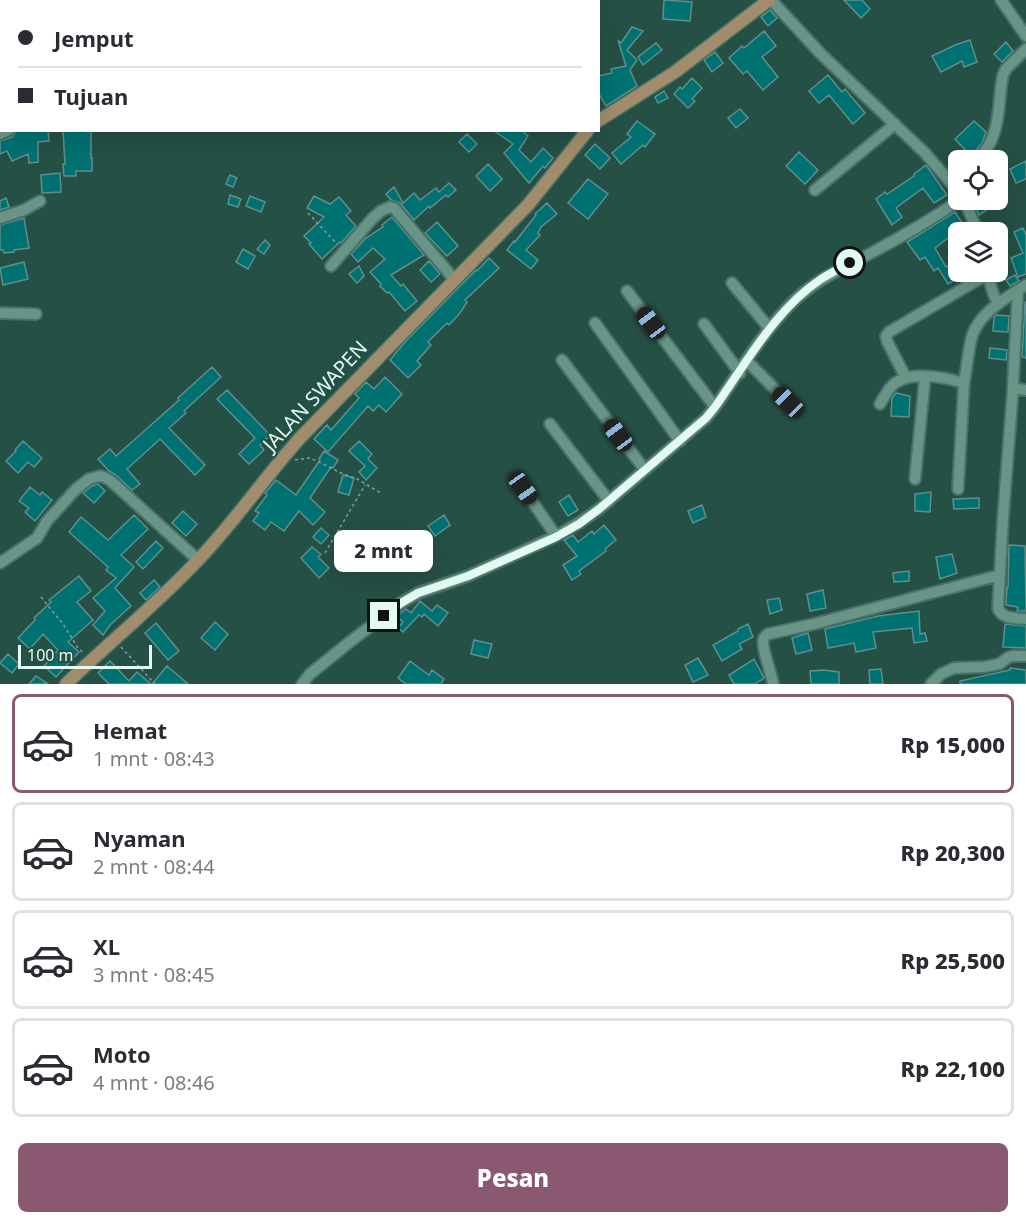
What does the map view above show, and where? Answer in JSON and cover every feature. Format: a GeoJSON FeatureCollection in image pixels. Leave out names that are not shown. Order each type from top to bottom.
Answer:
{"type":"FeatureCollection","features":[{"type":"Feature","properties":{"kind":"main road"},"geometry":{"type":"LineString","coordinates":[[600,120],[675,72],[770,0]]}},
{"type":"Feature","properties":{"kind":"main road","name":"JALAN SWAPEN"},"geometry":{"type":"LineString","coordinates":[[66,684],[198,560],[220,536],[279,461],[528,205],[586,132]]}},
{"type":"Feature","properties":{"kind":"street"},"geometry":{"type":"LineString","coordinates":[[770,0],[821,54],[925,153],[948,180]]}},
{"type":"Feature","properties":{"kind":"street"},"geometry":{"type":"LineString","coordinates":[[1001,0],[1026,36]]}},
{"type":"Feature","properties":{"kind":"street"},"geometry":{"type":"LineString","coordinates":[[985,150],[993,137],[1000,105],[1003,75],[1026,49]]}},
{"type":"Feature","properties":{"kind":"street"},"geometry":{"type":"LineString","coordinates":[[815,190],[896,124]]}},
{"type":"Feature","properties":{"kind":"street"},"geometry":{"type":"LineString","coordinates":[[0,218],[24,210],[40,201]]}},
{"type":"Feature","properties":{"kind":"street"},"geometry":{"type":"LineString","coordinates":[[302,684],[310,674],[351,641],[418,593],[468,576],[556,537],[579,524],[706,418],[769,328],[795,300],[822,278],[935,216],[948,204]]}},
{"type":"Feature","properties":{"kind":"street"},"geometry":{"type":"LineString","coordinates":[[331,267],[373,218],[390,207],[394,208],[454,279]]}},
{"type":"Feature","properties":{"kind":"street"},"geometry":{"type":"LineString","coordinates":[[906,378],[886,336],[972,282]]}},
{"type":"Feature","properties":{"kind":"street"},"geometry":{"type":"LineString","coordinates":[[990,282],[998,304]]}},
{"type":"Feature","properties":{"kind":"street"},"geometry":{"type":"LineString","coordinates":[[732,283],[769,328]]}},
{"type":"Feature","properties":{"kind":"street"},"geometry":{"type":"LineString","coordinates":[[958,489],[964,383],[971,339],[980,319],[1022,287]]}},
{"type":"Feature","properties":{"kind":"street"},"geometry":{"type":"LineString","coordinates":[[1022,287],[1003,518],[999,612],[1008,617],[1026,619]]}},
{"type":"Feature","properties":{"kind":"street"},"geometry":{"type":"LineString","coordinates":[[627,291],[715,407]]}},
{"type":"Feature","properties":{"kind":"street"},"geometry":{"type":"LineString","coordinates":[[0,313],[36,314]]}},
{"type":"Feature","properties":{"kind":"street"},"geometry":{"type":"LineString","coordinates":[[595,323],[680,441]]}},
{"type":"Feature","properties":{"kind":"street"},"geometry":{"type":"LineString","coordinates":[[704,324],[740,372]]}},
{"type":"Feature","properties":{"kind":"street"},"geometry":{"type":"LineString","coordinates":[[562,360],[645,470]]}},
{"type":"Feature","properties":{"kind":"street"},"geometry":{"type":"LineString","coordinates":[[747,361],[788,402]]}},
{"type":"Feature","properties":{"kind":"street"},"geometry":{"type":"LineString","coordinates":[[880,404],[896,382],[906,378],[925,376],[964,383]]}},
{"type":"Feature","properties":{"kind":"street"},"geometry":{"type":"LineString","coordinates":[[915,479],[925,376]]}},
{"type":"Feature","properties":{"kind":"street"},"geometry":{"type":"LineString","coordinates":[[1013,388],[1026,390]]}},
{"type":"Feature","properties":{"kind":"street"},"geometry":{"type":"LineString","coordinates":[[550,424],[609,501]]}},
{"type":"Feature","properties":{"kind":"street"},"geometry":{"type":"LineString","coordinates":[[0,562],[37,538],[47,521],[76,489],[97,476],[104,477],[111,482],[198,560]]}},
{"type":"Feature","properties":{"kind":"street"},"geometry":{"type":"LineString","coordinates":[[523,488],[556,537]]}},
{"type":"Feature","properties":{"kind":"street"},"geometry":{"type":"LineString","coordinates":[[773,684],[763,641],[768,634],[1000,575]]}},
{"type":"Feature","properties":{"kind":"street"},"geometry":{"type":"LineString","coordinates":[[931,684],[941,674],[954,668],[984,667],[999,664],[1009,657],[1026,656]]}},
{"type":"Feature","properties":{"kind":"path"},"geometry":{"type":"LineString","coordinates":[[308,213],[345,251]]}},
{"type":"Feature","properties":{"kind":"path"},"geometry":{"type":"LineString","coordinates":[[279,461],[309,458],[317,460],[381,493]]}},
{"type":"Feature","properties":{"kind":"path"},"geometry":{"type":"LineString","coordinates":[[325,553],[365,484]]}},
{"type":"Feature","properties":{"kind":"path"},"geometry":{"type":"LineString","coordinates":[[41,597],[63,624],[78,648],[92,660]]}},
{"type":"Feature","properties":{"kind":"path"},"geometry":{"type":"LineString","coordinates":[[114,640],[155,684]]}},
{"type":"Feature","properties":{"kind":"building"},"geometry":{"type":"Polygon","coordinates":[[[664,0],[692,2],[690,21],[663,19],[664,0]]]}},
{"type":"Feature","properties":{"kind":"building"},"geometry":{"type":"Polygon","coordinates":[[[844,0],[862,0],[870,9],[861,18],[844,0]]]}},
{"type":"Feature","properties":{"kind":"building"},"geometry":{"type":"Polygon","coordinates":[[[770,10],[777,18],[768,26],[761,17],[770,10]]]}},
{"type":"Feature","properties":{"kind":"building"},"geometry":{"type":"Polygon","coordinates":[[[632,27],[643,31],[627,50],[637,60],[630,70],[637,86],[606,106],[600,96],[600,76],[612,73],[611,69],[626,66],[618,40],[621,43],[632,27]]]}},
{"type":"Feature","properties":{"kind":"building"},"geometry":{"type":"Polygon","coordinates":[[[764,31],[776,46],[762,57],[778,77],[763,90],[747,71],[743,74],[729,58],[764,31]]]}},
{"type":"Feature","properties":{"kind":"building"},"geometry":{"type":"Polygon","coordinates":[[[970,40],[977,62],[964,67],[962,61],[941,72],[932,56],[970,40]]]}},
{"type":"Feature","properties":{"kind":"building"},"geometry":{"type":"Polygon","coordinates":[[[1006,42],[1013,51],[1002,62],[994,54],[1006,42]]]}},
{"type":"Feature","properties":{"kind":"building"},"geometry":{"type":"Polygon","coordinates":[[[656,43],[662,50],[643,65],[638,57],[656,43]]]}},
{"type":"Feature","properties":{"kind":"building"},"geometry":{"type":"Polygon","coordinates":[[[715,52],[723,63],[712,72],[704,60],[715,52]]]}},
{"type":"Feature","properties":{"kind":"building"},"geometry":{"type":"Polygon","coordinates":[[[828,75],[842,92],[845,89],[865,113],[853,124],[829,95],[819,103],[809,91],[828,75]]]}},
{"type":"Feature","properties":{"kind":"building"},"geometry":{"type":"Polygon","coordinates":[[[692,78],[702,88],[692,99],[695,101],[688,108],[674,94],[692,78]]]}},
{"type":"Feature","properties":{"kind":"building"},"geometry":{"type":"Polygon","coordinates":[[[664,91],[668,98],[658,103],[655,97],[664,91]]]}},
{"type":"Feature","properties":{"kind":"building"},"geometry":{"type":"Polygon","coordinates":[[[740,109],[748,118],[736,128],[728,118],[740,109]]]}},
{"type":"Feature","properties":{"kind":"building"},"geometry":{"type":"Polygon","coordinates":[[[637,121],[655,134],[645,147],[643,145],[621,164],[612,153],[631,137],[627,134],[637,121]]]}},
{"type":"Feature","properties":{"kind":"building"},"geometry":{"type":"Polygon","coordinates":[[[974,121],[986,132],[982,143],[976,150],[965,150],[955,139],[974,121]]]}},
{"type":"Feature","properties":{"kind":"building"},"geometry":{"type":"Polygon","coordinates":[[[15,132],[48,132],[49,141],[38,142],[38,162],[29,163],[28,154],[12,161],[7,151],[0,154],[0,141],[13,137],[15,132]]]}},
{"type":"Feature","properties":{"kind":"building"},"geometry":{"type":"Polygon","coordinates":[[[63,132],[91,132],[92,171],[76,171],[76,176],[64,176],[63,164],[65,164],[63,132]]]}},
{"type":"Feature","properties":{"kind":"building"},"geometry":{"type":"Polygon","coordinates":[[[496,132],[523,132],[528,136],[519,150],[531,162],[543,148],[553,158],[529,183],[504,153],[513,144],[496,132]]]}},
{"type":"Feature","properties":{"kind":"building"},"geometry":{"type":"Polygon","coordinates":[[[467,134],[477,144],[469,152],[459,142],[467,134]]]}},
{"type":"Feature","properties":{"kind":"building"},"geometry":{"type":"Polygon","coordinates":[[[595,144],[610,158],[600,169],[585,155],[595,144]]]}},
{"type":"Feature","properties":{"kind":"building"},"geometry":{"type":"Polygon","coordinates":[[[799,152],[818,170],[805,184],[786,166],[799,152]]]}},
{"type":"Feature","properties":{"kind":"building"},"geometry":{"type":"Polygon","coordinates":[[[1026,161],[1026,179],[1016,183],[1010,169],[1026,161]]]}},
{"type":"Feature","properties":{"kind":"building"},"geometry":{"type":"Polygon","coordinates":[[[488,164],[502,179],[490,191],[476,176],[488,164]]]}},
{"type":"Feature","properties":{"kind":"building"},"geometry":{"type":"Polygon","coordinates":[[[926,165],[947,195],[934,203],[923,188],[896,208],[902,217],[892,225],[876,199],[914,176],[926,165]]]}},
{"type":"Feature","properties":{"kind":"building"},"geometry":{"type":"Polygon","coordinates":[[[60,173],[61,192],[42,193],[41,175],[60,173]]]}},
{"type":"Feature","properties":{"kind":"building"},"geometry":{"type":"Polygon","coordinates":[[[230,175],[237,178],[233,187],[226,184],[230,175]]]}},
{"type":"Feature","properties":{"kind":"building"},"geometry":{"type":"Polygon","coordinates":[[[588,179],[608,194],[588,219],[568,203],[588,179]]]}},
{"type":"Feature","properties":{"kind":"building"},"geometry":{"type":"Polygon","coordinates":[[[449,183],[456,190],[430,208],[429,206],[414,220],[400,203],[391,200],[386,194],[394,187],[403,203],[414,193],[420,200],[436,188],[439,192],[449,183]]]}},
{"type":"Feature","properties":{"kind":"building"},"geometry":{"type":"Polygon","coordinates":[[[230,195],[241,199],[238,207],[228,204],[230,195]]]}},
{"type":"Feature","properties":{"kind":"building"},"geometry":{"type":"Polygon","coordinates":[[[250,196],[265,202],[261,212],[246,206],[250,196]]]}},
{"type":"Feature","properties":{"kind":"building"},"geometry":{"type":"Polygon","coordinates":[[[314,196],[330,204],[339,197],[351,211],[346,215],[356,226],[322,259],[304,236],[324,217],[307,208],[314,196]]]}},
{"type":"Feature","properties":{"kind":"building"},"geometry":{"type":"Polygon","coordinates":[[[6,198],[9,207],[0,210],[0,201],[6,198]]]}},
{"type":"Feature","properties":{"kind":"building"},"geometry":{"type":"Polygon","coordinates":[[[547,203],[557,214],[541,227],[538,233],[540,235],[526,250],[538,260],[531,269],[507,250],[535,214],[547,203]]]}},
{"type":"Feature","properties":{"kind":"building"},"geometry":{"type":"Polygon","coordinates":[[[977,210],[986,210],[979,215],[977,210]]]}},
{"type":"Feature","properties":{"kind":"building"},"geometry":{"type":"Polygon","coordinates":[[[955,212],[962,222],[948,222],[948,238],[935,248],[946,267],[948,265],[948,282],[951,282],[948,284],[938,268],[934,271],[925,257],[920,260],[907,242],[955,212]]]}},
{"type":"Feature","properties":{"kind":"building"},"geometry":{"type":"Polygon","coordinates":[[[392,217],[424,255],[391,275],[401,286],[403,284],[417,301],[405,311],[389,292],[387,293],[380,286],[381,284],[370,272],[385,259],[373,248],[358,262],[351,254],[366,238],[383,227],[382,225],[392,217]]]}},
{"type":"Feature","properties":{"kind":"building"},"geometry":{"type":"Polygon","coordinates":[[[24,218],[29,248],[4,253],[0,250],[0,225],[24,218]]]}},
{"type":"Feature","properties":{"kind":"building"},"geometry":{"type":"Polygon","coordinates":[[[437,222],[458,246],[447,256],[425,233],[437,222]]]}},
{"type":"Feature","properties":{"kind":"building"},"geometry":{"type":"Polygon","coordinates":[[[1023,228],[1026,235],[1026,274],[1018,277],[1011,258],[1023,253],[1014,232],[1023,228]]]}},
{"type":"Feature","properties":{"kind":"building"},"geometry":{"type":"Polygon","coordinates":[[[265,240],[270,245],[264,254],[257,249],[265,240]]]}},
{"type":"Feature","properties":{"kind":"building"},"geometry":{"type":"Polygon","coordinates":[[[243,249],[255,256],[248,269],[236,262],[243,249]]]}},
{"type":"Feature","properties":{"kind":"building"},"geometry":{"type":"Polygon","coordinates":[[[489,258],[499,268],[465,300],[467,302],[460,313],[449,325],[447,323],[428,342],[431,345],[417,361],[421,365],[408,378],[390,360],[489,258]]]}},
{"type":"Feature","properties":{"kind":"building"},"geometry":{"type":"Polygon","coordinates":[[[429,261],[440,274],[431,282],[420,270],[429,261]]]}},
{"type":"Feature","properties":{"kind":"building"},"geometry":{"type":"Polygon","coordinates":[[[24,262],[28,279],[3,285],[0,268],[24,262]]]}},
{"type":"Feature","properties":{"kind":"building"},"geometry":{"type":"Polygon","coordinates":[[[359,266],[364,276],[357,283],[349,274],[359,266]]]}},
{"type":"Feature","properties":{"kind":"building"},"geometry":{"type":"Polygon","coordinates":[[[1015,275],[1019,281],[1010,286],[1008,279],[1015,275]]]}},
{"type":"Feature","properties":{"kind":"building"},"geometry":{"type":"Polygon","coordinates":[[[1026,302],[1026,358],[1022,357],[1026,302]]]}},
{"type":"Feature","properties":{"kind":"building"},"geometry":{"type":"Polygon","coordinates":[[[996,315],[1009,316],[1008,332],[993,331],[996,315]]]}},
{"type":"Feature","properties":{"kind":"building"},"geometry":{"type":"Polygon","coordinates":[[[990,348],[1007,350],[1006,360],[989,358],[990,348]]]}},
{"type":"Feature","properties":{"kind":"building"},"geometry":{"type":"Polygon","coordinates":[[[212,367],[221,377],[169,428],[205,465],[195,475],[160,439],[127,469],[140,484],[132,490],[98,459],[110,449],[116,456],[212,367]]]}},
{"type":"Feature","properties":{"kind":"building"},"geometry":{"type":"Polygon","coordinates":[[[385,377],[402,394],[386,412],[379,405],[373,411],[368,406],[328,452],[314,439],[327,425],[331,430],[359,398],[355,394],[366,382],[374,389],[385,377]]]}},
{"type":"Feature","properties":{"kind":"building"},"geometry":{"type":"Polygon","coordinates":[[[227,390],[270,435],[260,445],[264,450],[249,464],[239,454],[255,438],[217,399],[227,390]]]}},
{"type":"Feature","properties":{"kind":"building"},"geometry":{"type":"Polygon","coordinates":[[[896,393],[910,396],[909,417],[891,416],[892,398],[896,393]]]}},
{"type":"Feature","properties":{"kind":"building"},"geometry":{"type":"Polygon","coordinates":[[[23,441],[42,458],[34,467],[28,462],[18,473],[6,461],[23,441]]]}},
{"type":"Feature","properties":{"kind":"building"},"geometry":{"type":"Polygon","coordinates":[[[359,441],[372,454],[368,459],[377,468],[366,480],[359,472],[365,466],[349,451],[359,441]]]}},
{"type":"Feature","properties":{"kind":"building"},"geometry":{"type":"Polygon","coordinates":[[[324,451],[338,460],[310,498],[325,512],[313,525],[299,511],[284,531],[271,522],[265,530],[253,521],[259,513],[255,511],[267,495],[265,493],[276,480],[296,495],[324,451]]]}},
{"type":"Feature","properties":{"kind":"building"},"geometry":{"type":"Polygon","coordinates":[[[343,475],[354,478],[349,495],[338,492],[343,475]]]}},
{"type":"Feature","properties":{"kind":"building"},"geometry":{"type":"Polygon","coordinates":[[[98,484],[105,491],[94,503],[83,493],[98,484]]]}},
{"type":"Feature","properties":{"kind":"building"},"geometry":{"type":"Polygon","coordinates":[[[30,487],[40,495],[42,492],[52,500],[35,521],[25,512],[29,508],[19,501],[30,487]]]}},
{"type":"Feature","properties":{"kind":"building"},"geometry":{"type":"Polygon","coordinates":[[[931,492],[930,512],[915,511],[915,494],[931,492]]]}},
{"type":"Feature","properties":{"kind":"building"},"geometry":{"type":"Polygon","coordinates":[[[569,495],[578,510],[568,516],[559,502],[569,495]]]}},
{"type":"Feature","properties":{"kind":"building"},"geometry":{"type":"Polygon","coordinates":[[[979,498],[979,508],[954,509],[953,499],[979,498]]]}},
{"type":"Feature","properties":{"kind":"building"},"geometry":{"type":"Polygon","coordinates":[[[702,505],[706,517],[693,523],[688,511],[702,505]]]}},
{"type":"Feature","properties":{"kind":"building"},"geometry":{"type":"Polygon","coordinates":[[[183,511],[197,524],[186,536],[172,523],[183,511]]]}},
{"type":"Feature","properties":{"kind":"building"},"geometry":{"type":"Polygon","coordinates":[[[134,515],[148,529],[121,555],[134,567],[115,588],[131,606],[110,625],[103,635],[93,625],[105,611],[93,598],[116,578],[106,570],[108,567],[69,532],[81,517],[108,540],[134,515]]]}},
{"type":"Feature","properties":{"kind":"building"},"geometry":{"type":"Polygon","coordinates":[[[444,515],[450,525],[435,536],[428,526],[444,515]]]}},
{"type":"Feature","properties":{"kind":"building"},"geometry":{"type":"Polygon","coordinates":[[[604,525],[616,540],[605,549],[606,551],[579,571],[581,574],[572,580],[563,565],[577,556],[564,540],[573,535],[578,542],[592,531],[594,534],[604,525]]]}},
{"type":"Feature","properties":{"kind":"building"},"geometry":{"type":"Polygon","coordinates":[[[321,528],[329,535],[321,544],[313,537],[321,528]]]}},
{"type":"Feature","properties":{"kind":"building"},"geometry":{"type":"Polygon","coordinates":[[[156,541],[163,548],[143,569],[136,562],[156,541]]]}},
{"type":"Feature","properties":{"kind":"building"},"geometry":{"type":"Polygon","coordinates":[[[1009,545],[1025,546],[1026,611],[1017,611],[1018,607],[1006,605],[1009,545]]]}},
{"type":"Feature","properties":{"kind":"building"},"geometry":{"type":"Polygon","coordinates":[[[312,547],[321,554],[318,557],[329,568],[319,578],[301,558],[312,547]]]}},
{"type":"Feature","properties":{"kind":"building"},"geometry":{"type":"Polygon","coordinates":[[[952,554],[957,573],[940,579],[936,557],[952,554]]]}},
{"type":"Feature","properties":{"kind":"building"},"geometry":{"type":"Polygon","coordinates":[[[909,571],[909,581],[894,582],[893,573],[909,571]]]}},
{"type":"Feature","properties":{"kind":"building"},"geometry":{"type":"Polygon","coordinates":[[[79,576],[91,591],[77,602],[93,620],[68,642],[79,652],[56,677],[44,666],[58,650],[43,634],[30,649],[18,638],[51,602],[49,600],[79,576]]]}},
{"type":"Feature","properties":{"kind":"building"},"geometry":{"type":"Polygon","coordinates":[[[154,580],[160,587],[146,600],[140,593],[154,580]]]}},
{"type":"Feature","properties":{"kind":"building"},"geometry":{"type":"Polygon","coordinates":[[[823,590],[826,608],[810,611],[807,594],[823,590]]]}},
{"type":"Feature","properties":{"kind":"building"},"geometry":{"type":"Polygon","coordinates":[[[779,598],[782,610],[770,614],[767,600],[779,598]]]}},
{"type":"Feature","properties":{"kind":"building"},"geometry":{"type":"Polygon","coordinates":[[[420,601],[432,611],[437,605],[448,613],[438,626],[424,614],[422,617],[419,615],[403,632],[398,628],[403,622],[397,616],[406,609],[411,613],[420,601]]]}},
{"type":"Feature","properties":{"kind":"building"},"geometry":{"type":"Polygon","coordinates":[[[919,611],[920,634],[925,633],[927,641],[914,643],[912,628],[873,632],[876,648],[856,652],[854,643],[828,648],[825,629],[878,616],[919,611]]]}},
{"type":"Feature","properties":{"kind":"building"},"geometry":{"type":"Polygon","coordinates":[[[215,622],[228,634],[215,650],[201,638],[215,622]]]}},
{"type":"Feature","properties":{"kind":"building"},"geometry":{"type":"Polygon","coordinates":[[[156,623],[179,651],[168,660],[145,633],[156,623]]]}},
{"type":"Feature","properties":{"kind":"building"},"geometry":{"type":"Polygon","coordinates":[[[748,624],[753,637],[739,644],[742,649],[722,661],[713,645],[748,624]]]}},
{"type":"Feature","properties":{"kind":"building"},"geometry":{"type":"Polygon","coordinates":[[[1005,624],[1026,626],[1026,648],[1003,647],[1005,624]]]}},
{"type":"Feature","properties":{"kind":"building"},"geometry":{"type":"Polygon","coordinates":[[[808,633],[812,650],[796,654],[792,638],[808,633]]]}},
{"type":"Feature","properties":{"kind":"building"},"geometry":{"type":"Polygon","coordinates":[[[474,640],[492,644],[488,658],[471,654],[474,640]]]}},
{"type":"Feature","properties":{"kind":"building"},"geometry":{"type":"Polygon","coordinates":[[[8,654],[19,664],[12,673],[0,663],[8,654]]]}},
{"type":"Feature","properties":{"kind":"building"},"geometry":{"type":"Polygon","coordinates":[[[698,658],[708,675],[693,682],[685,665],[698,658]]]}},
{"type":"Feature","properties":{"kind":"building"},"geometry":{"type":"Polygon","coordinates":[[[754,659],[764,678],[755,684],[734,684],[729,675],[754,659]]]}},
{"type":"Feature","properties":{"kind":"building"},"geometry":{"type":"Polygon","coordinates":[[[110,661],[129,681],[137,672],[151,684],[109,684],[98,673],[110,661]]]}},
{"type":"Feature","properties":{"kind":"building"},"geometry":{"type":"Polygon","coordinates":[[[410,661],[429,675],[432,670],[444,679],[441,684],[406,684],[398,678],[410,661]]]}},
{"type":"Feature","properties":{"kind":"building"},"geometry":{"type":"Polygon","coordinates":[[[167,666],[180,677],[188,684],[152,684],[167,666]]]}},
{"type":"Feature","properties":{"kind":"building"},"geometry":{"type":"Polygon","coordinates":[[[1010,668],[1026,670],[1026,684],[960,684],[960,681],[1010,670],[1010,668]]]}},
{"type":"Feature","properties":{"kind":"building"},"geometry":{"type":"Polygon","coordinates":[[[881,669],[883,684],[870,684],[869,670],[881,669]]]}},
{"type":"Feature","properties":{"kind":"building"},"geometry":{"type":"Polygon","coordinates":[[[810,671],[839,672],[839,684],[811,684],[810,671]]]}},
{"type":"Feature","properties":{"kind":"building"},"geometry":{"type":"Polygon","coordinates":[[[36,676],[48,684],[29,684],[36,676]]]}},
{"type":"Feature","properties":{"kind":"route"},"geometry":{"type":"LineString","coordinates":[[384,616],[418,593],[468,576],[556,537],[599,509],[706,418],[769,328],[795,300],[822,278],[850,263]]}}]}
